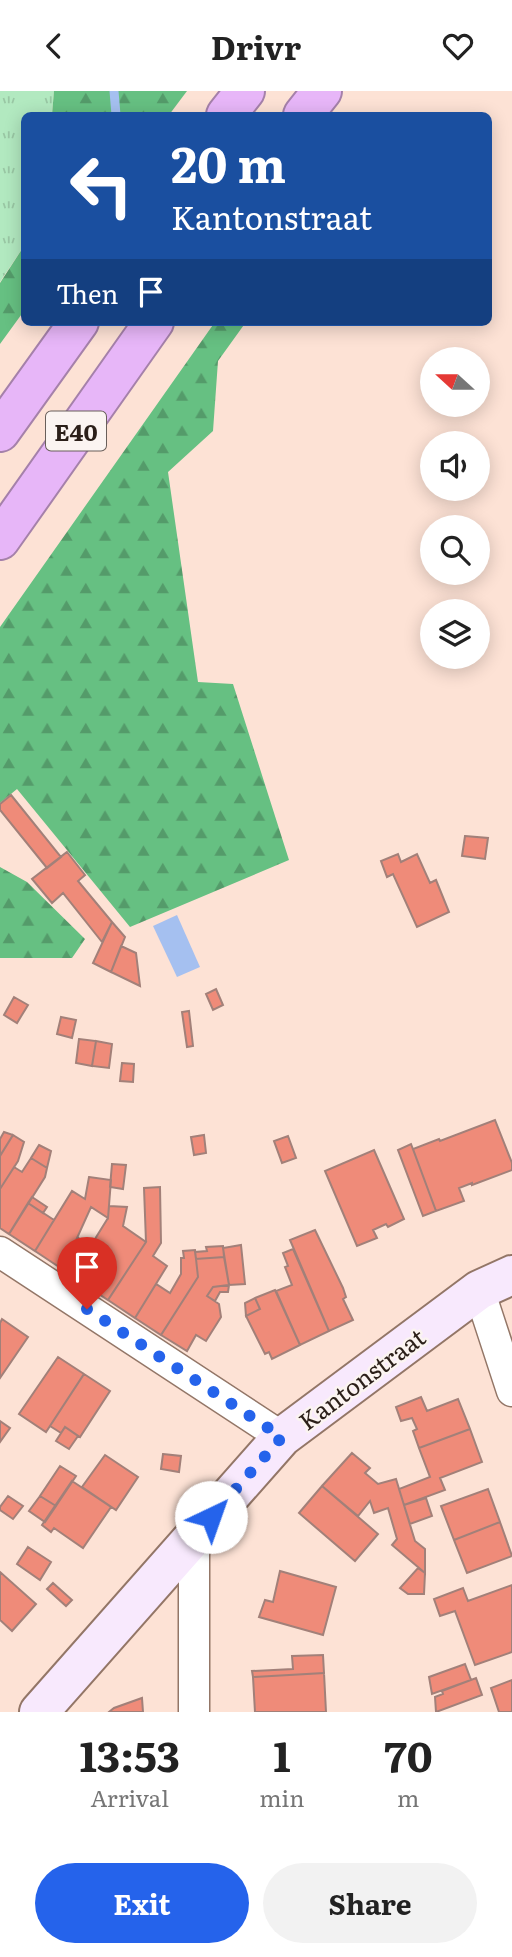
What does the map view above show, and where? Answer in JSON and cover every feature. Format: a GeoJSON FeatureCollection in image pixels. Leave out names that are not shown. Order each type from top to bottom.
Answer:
{"type":"FeatureCollection","features":[{"type":"Feature","properties":{"kind":"highway"},"geometry":{"type":"LineString","coordinates":[[228,112],[245,91]]}},
{"type":"Feature","properties":{"kind":"highway"},"geometry":{"type":"LineString","coordinates":[[305,112],[322,91]]}},
{"type":"Feature","properties":{"kind":"highway","name":"E40"},"geometry":{"type":"LineString","coordinates":[[0,432],[76,326]]}},
{"type":"Feature","properties":{"kind":"highway","name":"E40"},"geometry":{"type":"LineString","coordinates":[[0,540],[151,326]]}},
{"type":"Feature","properties":{"kind":"street","name":"Kantonstraat"},"geometry":{"type":"LineString","coordinates":[[0,1252],[282,1437],[496,1283]]}},
{"type":"Feature","properties":{"kind":"street"},"geometry":{"type":"LineString","coordinates":[[496,1283],[512,1391]]}},
{"type":"Feature","properties":{"kind":"street"},"geometry":{"type":"LineString","coordinates":[[39,1712],[282,1437]]}},
{"type":"Feature","properties":{"kind":"street"},"geometry":{"type":"LineString","coordinates":[[194,1537],[194,1712]]}},
{"type":"Feature","properties":{"kind":"green space"},"geometry":{"type":"Polygon","coordinates":[[[0,91],[54,91],[52,112],[21,112],[21,250],[0,282],[0,91]]]}},
{"type":"Feature","properties":{"kind":"green space"},"geometry":{"type":"Polygon","coordinates":[[[54,91],[187,91],[171,112],[52,112],[54,91]]]}},
{"type":"Feature","properties":{"kind":"green space"},"geometry":{"type":"Polygon","coordinates":[[[21,251],[21,315],[0,344],[0,283],[21,251]]]}},
{"type":"Feature","properties":{"kind":"green space"},"geometry":{"type":"Polygon","coordinates":[[[212,326],[243,326],[218,361],[213,431],[168,472],[198,682],[233,684],[289,860],[130,927],[17,789],[0,803],[0,627],[212,326]]]}},
{"type":"Feature","properties":{"kind":"green space"},"geometry":{"type":"Polygon","coordinates":[[[0,867],[27,882],[85,939],[72,958],[0,958],[0,867]]]}},
{"type":"Feature","properties":{"kind":"water"},"geometry":{"type":"Polygon","coordinates":[[[177,915],[200,967],[177,977],[153,926],[177,915]]]}},
{"type":"Feature","properties":{"kind":"building"},"geometry":{"type":"Polygon","coordinates":[[[11,795],[61,857],[47,868],[0,810],[0,804],[11,795]]]}},
{"type":"Feature","properties":{"kind":"building"},"geometry":{"type":"Polygon","coordinates":[[[465,836],[488,838],[485,859],[462,856],[465,836]]]}},
{"type":"Feature","properties":{"kind":"building"},"geometry":{"type":"Polygon","coordinates":[[[67,852],[85,875],[78,881],[112,922],[102,942],[63,893],[52,903],[32,879],[67,852]]]}},
{"type":"Feature","properties":{"kind":"building"},"geometry":{"type":"Polygon","coordinates":[[[398,854],[401,862],[417,854],[430,883],[436,880],[449,912],[417,927],[393,874],[387,877],[381,861],[398,854]]]}},
{"type":"Feature","properties":{"kind":"building"},"geometry":{"type":"Polygon","coordinates":[[[112,922],[125,937],[111,972],[93,963],[112,922]]]}},
{"type":"Feature","properties":{"kind":"building"},"geometry":{"type":"Polygon","coordinates":[[[121,946],[136,953],[140,986],[111,972],[121,946]]]}},
{"type":"Feature","properties":{"kind":"building"},"geometry":{"type":"Polygon","coordinates":[[[216,989],[223,1005],[213,1010],[206,994],[216,989]]]}},
{"type":"Feature","properties":{"kind":"building"},"geometry":{"type":"Polygon","coordinates":[[[14,997],[28,1005],[17,1023],[4,1015],[14,997]]]}},
{"type":"Feature","properties":{"kind":"building"},"geometry":{"type":"Polygon","coordinates":[[[189,1011],[193,1046],[187,1047],[182,1012],[189,1011]]]}},
{"type":"Feature","properties":{"kind":"building"},"geometry":{"type":"Polygon","coordinates":[[[61,1017],[76,1020],[72,1038],[57,1034],[61,1017]]]}},
{"type":"Feature","properties":{"kind":"building"},"geometry":{"type":"Polygon","coordinates":[[[79,1039],[96,1041],[92,1066],[76,1063],[79,1039]]]}},
{"type":"Feature","properties":{"kind":"building"},"geometry":{"type":"Polygon","coordinates":[[[96,1041],[112,1044],[109,1068],[92,1066],[96,1041]]]}},
{"type":"Feature","properties":{"kind":"building"},"geometry":{"type":"Polygon","coordinates":[[[122,1063],[134,1064],[133,1082],[120,1081],[122,1063]]]}},
{"type":"Feature","properties":{"kind":"building"},"geometry":{"type":"Polygon","coordinates":[[[495,1120],[512,1163],[512,1170],[459,1188],[464,1201],[436,1211],[413,1149],[495,1120]]]}},
{"type":"Feature","properties":{"kind":"building"},"geometry":{"type":"Polygon","coordinates":[[[4,1132],[13,1135],[0,1156],[0,1139],[4,1132]]]}},
{"type":"Feature","properties":{"kind":"building"},"geometry":{"type":"Polygon","coordinates":[[[13,1135],[24,1142],[18,1161],[0,1189],[0,1156],[13,1135]]]}},
{"type":"Feature","properties":{"kind":"building"},"geometry":{"type":"Polygon","coordinates":[[[204,1135],[206,1153],[194,1155],[191,1137],[204,1135]]]}},
{"type":"Feature","properties":{"kind":"building"},"geometry":{"type":"Polygon","coordinates":[[[288,1136],[296,1158],[282,1163],[274,1141],[288,1136]]]}},
{"type":"Feature","properties":{"kind":"building"},"geometry":{"type":"Polygon","coordinates":[[[411,1144],[436,1211],[423,1216],[398,1150],[411,1144]]]}},
{"type":"Feature","properties":{"kind":"building"},"geometry":{"type":"Polygon","coordinates":[[[39,1145],[51,1151],[47,1168],[31,1158],[39,1145]]]}},
{"type":"Feature","properties":{"kind":"building"},"geometry":{"type":"Polygon","coordinates":[[[374,1150],[404,1219],[388,1227],[386,1224],[373,1230],[377,1238],[357,1246],[325,1171],[374,1150]]]}},
{"type":"Feature","properties":{"kind":"building"},"geometry":{"type":"Polygon","coordinates":[[[31,1158],[47,1168],[45,1177],[9,1234],[0,1228],[0,1189],[14,1167],[22,1172],[31,1158]]]}},
{"type":"Feature","properties":{"kind":"building"},"geometry":{"type":"Polygon","coordinates":[[[112,1164],[126,1165],[123,1189],[110,1187],[112,1164]]]}},
{"type":"Feature","properties":{"kind":"building"},"geometry":{"type":"Polygon","coordinates":[[[89,1177],[111,1180],[108,1218],[91,1207],[78,1238],[59,1270],[59,1267],[35,1251],[72,1191],[85,1199],[89,1177]]]}},
{"type":"Feature","properties":{"kind":"building"},"geometry":{"type":"Polygon","coordinates":[[[160,1187],[161,1243],[153,1256],[167,1266],[135,1318],[108,1300],[146,1242],[144,1188],[160,1187]]]}},
{"type":"Feature","properties":{"kind":"building"},"geometry":{"type":"Polygon","coordinates":[[[32,1197],[47,1207],[43,1213],[28,1203],[32,1197]]]}},
{"type":"Feature","properties":{"kind":"building"},"geometry":{"type":"Polygon","coordinates":[[[28,1203],[54,1220],[35,1251],[9,1234],[28,1203]]]}},
{"type":"Feature","properties":{"kind":"building"},"geometry":{"type":"Polygon","coordinates":[[[109,1206],[127,1207],[123,1226],[146,1242],[108,1300],[82,1283],[107,1246],[95,1239],[108,1218],[109,1206]]]}},
{"type":"Feature","properties":{"kind":"building"},"geometry":{"type":"Polygon","coordinates":[[[315,1230],[343,1288],[346,1297],[343,1299],[353,1320],[329,1331],[290,1240],[315,1230]]]}},
{"type":"Feature","properties":{"kind":"building"},"geometry":{"type":"Polygon","coordinates":[[[241,1245],[245,1284],[229,1285],[223,1248],[241,1245]]]}},
{"type":"Feature","properties":{"kind":"building"},"geometry":{"type":"Polygon","coordinates":[[[223,1246],[224,1257],[196,1259],[195,1252],[207,1251],[206,1247],[223,1246]]]}},
{"type":"Feature","properties":{"kind":"building"},"geometry":{"type":"Polygon","coordinates":[[[293,1249],[329,1331],[300,1345],[276,1291],[292,1285],[283,1253],[293,1249]]]}},
{"type":"Feature","properties":{"kind":"building"},"geometry":{"type":"Polygon","coordinates":[[[195,1250],[198,1277],[161,1335],[135,1318],[156,1284],[170,1293],[181,1274],[183,1251],[195,1250]]]}},
{"type":"Feature","properties":{"kind":"building"},"geometry":{"type":"Polygon","coordinates":[[[224,1257],[229,1285],[213,1287],[207,1296],[219,1304],[221,1317],[206,1341],[196,1335],[187,1351],[161,1335],[198,1277],[196,1259],[224,1257]]]}},
{"type":"Feature","properties":{"kind":"building"},"geometry":{"type":"Polygon","coordinates":[[[229,1285],[228,1292],[220,1292],[215,1301],[207,1296],[213,1287],[229,1285]]]}},
{"type":"Feature","properties":{"kind":"building"},"geometry":{"type":"Polygon","coordinates":[[[275,1290],[300,1345],[272,1359],[269,1352],[265,1354],[246,1316],[260,1309],[255,1298],[275,1290]]]}},
{"type":"Feature","properties":{"kind":"building"},"geometry":{"type":"Polygon","coordinates":[[[255,1298],[260,1309],[246,1316],[245,1303],[255,1298]]]}},
{"type":"Feature","properties":{"kind":"building"},"geometry":{"type":"Polygon","coordinates":[[[2,1319],[28,1337],[0,1378],[0,1323],[2,1319]]]}},
{"type":"Feature","properties":{"kind":"building"},"geometry":{"type":"Polygon","coordinates":[[[58,1357],[84,1374],[46,1432],[19,1414],[58,1357]]]}},
{"type":"Feature","properties":{"kind":"building"},"geometry":{"type":"Polygon","coordinates":[[[84,1374],[110,1391],[80,1437],[65,1427],[61,1433],[50,1426],[84,1374]]]}},
{"type":"Feature","properties":{"kind":"building"},"geometry":{"type":"Polygon","coordinates":[[[421,1397],[427,1411],[458,1399],[470,1429],[419,1448],[413,1431],[417,1429],[412,1418],[401,1421],[396,1407],[421,1397]]]}},
{"type":"Feature","properties":{"kind":"building"},"geometry":{"type":"Polygon","coordinates":[[[0,1421],[10,1428],[0,1442],[0,1421]]]}},
{"type":"Feature","properties":{"kind":"building"},"geometry":{"type":"Polygon","coordinates":[[[65,1427],[78,1436],[69,1449],[56,1441],[65,1427]]]}},
{"type":"Feature","properties":{"kind":"building"},"geometry":{"type":"Polygon","coordinates":[[[470,1429],[482,1462],[440,1478],[445,1490],[404,1505],[399,1489],[430,1477],[419,1448],[470,1429]]]}},
{"type":"Feature","properties":{"kind":"building"},"geometry":{"type":"Polygon","coordinates":[[[352,1453],[370,1468],[365,1473],[378,1484],[396,1479],[415,1541],[425,1549],[425,1573],[392,1545],[397,1539],[388,1508],[374,1513],[370,1501],[358,1516],[322,1486],[352,1453]]]}},
{"type":"Feature","properties":{"kind":"building"},"geometry":{"type":"Polygon","coordinates":[[[163,1454],[181,1456],[179,1472],[161,1469],[163,1454]]]}},
{"type":"Feature","properties":{"kind":"building"},"geometry":{"type":"Polygon","coordinates":[[[105,1455],[138,1477],[116,1510],[82,1487],[105,1455]]]}},
{"type":"Feature","properties":{"kind":"building"},"geometry":{"type":"Polygon","coordinates":[[[60,1466],[76,1476],[56,1506],[40,1496],[60,1466]]]}},
{"type":"Feature","properties":{"kind":"building"},"geometry":{"type":"Polygon","coordinates":[[[72,1481],[111,1507],[83,1548],[54,1528],[51,1532],[42,1525],[72,1481]]]}},
{"type":"Feature","properties":{"kind":"building"},"geometry":{"type":"Polygon","coordinates":[[[322,1486],[378,1534],[355,1561],[299,1513],[322,1486]]]}},
{"type":"Feature","properties":{"kind":"building"},"geometry":{"type":"Polygon","coordinates":[[[488,1489],[500,1522],[454,1540],[441,1506],[488,1489]]]}},
{"type":"Feature","properties":{"kind":"building"},"geometry":{"type":"Polygon","coordinates":[[[8,1496],[23,1506],[13,1519],[0,1510],[8,1496]]]}},
{"type":"Feature","properties":{"kind":"building"},"geometry":{"type":"Polygon","coordinates":[[[40,1496],[56,1506],[45,1522],[29,1511],[40,1496]]]}},
{"type":"Feature","properties":{"kind":"building"},"geometry":{"type":"Polygon","coordinates":[[[426,1498],[432,1516],[410,1524],[404,1505],[426,1498]]]}},
{"type":"Feature","properties":{"kind":"building"},"geometry":{"type":"Polygon","coordinates":[[[500,1522],[512,1556],[467,1573],[454,1540],[500,1522]]]}},
{"type":"Feature","properties":{"kind":"building"},"geometry":{"type":"Polygon","coordinates":[[[28,1547],[51,1562],[40,1580],[17,1564],[28,1547]]]}},
{"type":"Feature","properties":{"kind":"building"},"geometry":{"type":"Polygon","coordinates":[[[418,1568],[425,1573],[424,1594],[408,1594],[400,1588],[418,1568]]]}},
{"type":"Feature","properties":{"kind":"building"},"geometry":{"type":"Polygon","coordinates":[[[280,1571],[336,1587],[323,1635],[259,1617],[265,1600],[273,1602],[280,1571]]]}},
{"type":"Feature","properties":{"kind":"building"},"geometry":{"type":"Polygon","coordinates":[[[0,1572],[36,1604],[12,1631],[0,1620],[0,1572]]]}},
{"type":"Feature","properties":{"kind":"building"},"geometry":{"type":"Polygon","coordinates":[[[53,1583],[72,1600],[66,1606],[47,1589],[53,1583]]]}},
{"type":"Feature","properties":{"kind":"building"},"geometry":{"type":"Polygon","coordinates":[[[512,1585],[512,1652],[475,1665],[455,1611],[440,1616],[434,1599],[463,1588],[468,1601],[512,1585]]]}},
{"type":"Feature","properties":{"kind":"building"},"geometry":{"type":"Polygon","coordinates":[[[323,1655],[324,1673],[253,1677],[252,1671],[293,1669],[292,1656],[323,1655]]]}},
{"type":"Feature","properties":{"kind":"building"},"geometry":{"type":"Polygon","coordinates":[[[465,1664],[471,1680],[432,1694],[429,1677],[465,1664]]]}},
{"type":"Feature","properties":{"kind":"building"},"geometry":{"type":"Polygon","coordinates":[[[324,1673],[326,1712],[255,1712],[253,1677],[324,1673]]]}},
{"type":"Feature","properties":{"kind":"building"},"geometry":{"type":"Polygon","coordinates":[[[476,1678],[482,1695],[436,1712],[435,1697],[443,1694],[442,1691],[476,1678]]]}},
{"type":"Feature","properties":{"kind":"building"},"geometry":{"type":"Polygon","coordinates":[[[512,1680],[512,1712],[499,1712],[491,1688],[512,1680]]]}},
{"type":"Feature","properties":{"kind":"building"},"geometry":{"type":"Polygon","coordinates":[[[142,1698],[143,1712],[109,1712],[114,1708],[142,1698]]]}},
{"type":"Feature","properties":{"kind":"waterway"},"geometry":{"type":"LineString","coordinates":[[114,91],[116,112]]}},
{"type":"Feature","properties":{"kind":"route"},"geometry":{"type":"LineString","coordinates":[[87,1309],[282,1437],[211,1517]]}}]}
